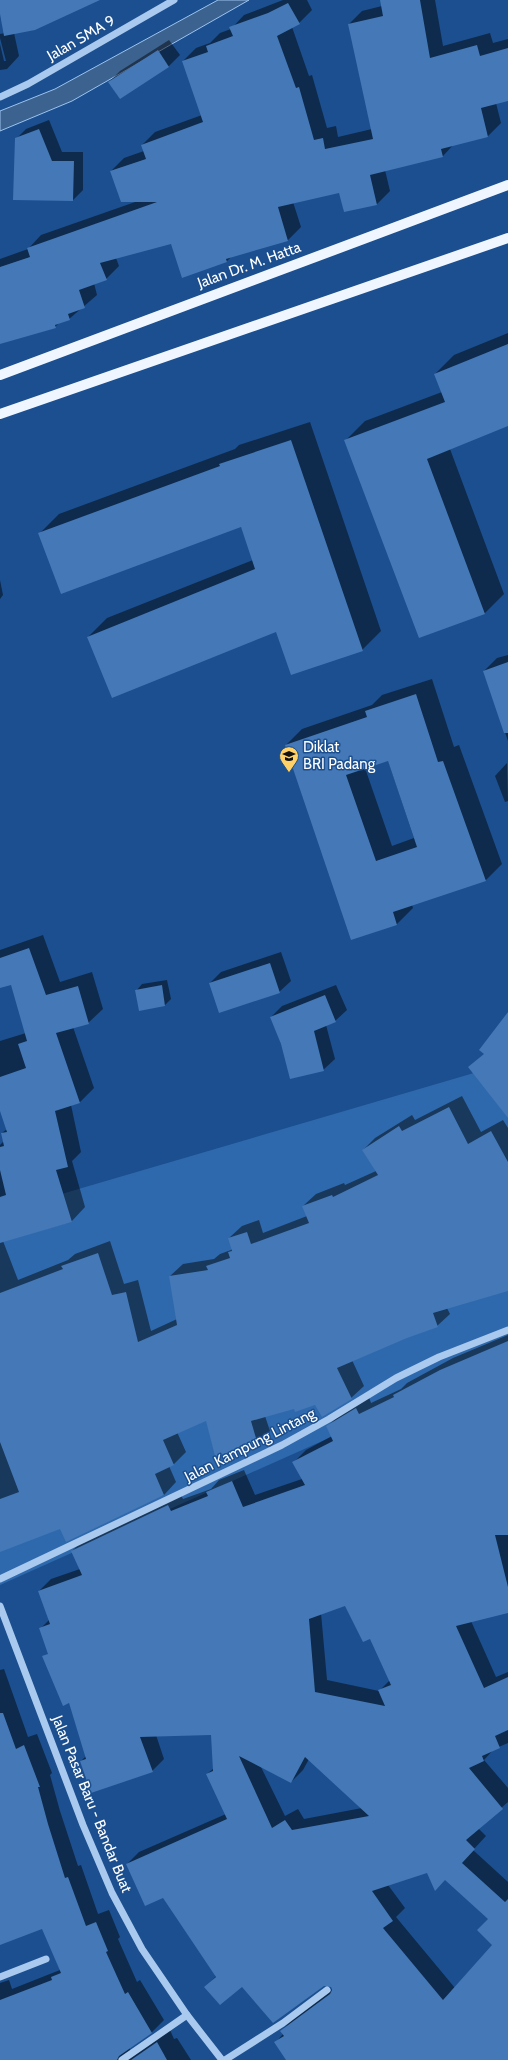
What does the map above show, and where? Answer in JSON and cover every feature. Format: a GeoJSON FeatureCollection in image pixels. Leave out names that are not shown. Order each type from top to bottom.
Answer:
{"type":"FeatureCollection","features":[{"type":"Feature","properties":{"kind":"main road","name":"Jalan Dr. M. Hatta"},"geometry":{"type":"LineString","coordinates":[[0,375],[508,185]]}},
{"type":"Feature","properties":{"kind":"main road"},"geometry":{"type":"LineString","coordinates":[[0,414],[508,238]]}},
{"type":"Feature","properties":{"kind":"street","name":"Jalan SMA 9"},"geometry":{"type":"LineString","coordinates":[[0,98],[28,84],[174,0]]}},
{"type":"Feature","properties":{"kind":"street","name":"Jalan Kampung Lintang"},"geometry":{"type":"LineString","coordinates":[[0,1579],[282,1445],[329,1419],[396,1378],[438,1357],[508,1330]]}},
{"type":"Feature","properties":{"kind":"street","name":"Jalan Pasar Baru - Bandar Buat"},"geometry":{"type":"LineString","coordinates":[[0,1606],[82,1825],[112,1892],[142,1949],[187,2015],[222,2060]]}},
{"type":"Feature","properties":{"kind":"street"},"geometry":{"type":"LineString","coordinates":[[0,1977],[46,1959]]}},
{"type":"Feature","properties":{"kind":"street"},"geometry":{"type":"LineString","coordinates":[[225,2060],[283,2023],[327,1990]]}},
{"type":"Feature","properties":{"kind":"street"},"geometry":{"type":"LineString","coordinates":[[122,2060],[187,2015]]}},
{"type":"Feature","properties":{"kind":"shaded area"},"geometry":{"type":"Polygon","coordinates":[[[218,0],[249,0],[72,101],[0,131],[0,111],[55,89],[218,0]]]}},
{"type":"Feature","properties":{"kind":"shaded area"},"geometry":{"type":"Polygon","coordinates":[[[508,1063],[508,1358],[0,1585],[0,1212],[508,1063]]]}},
{"type":"Feature","properties":{"kind":"building"},"geometry":{"type":"Polygon","coordinates":[[[0,0],[100,0],[35,30],[4,36],[0,14],[0,0]]]}},
{"type":"Feature","properties":{"kind":"building"},"geometry":{"type":"Polygon","coordinates":[[[380,0],[420,0],[430,58],[477,45],[480,56],[508,48],[508,101],[481,108],[488,137],[441,149],[443,157],[370,175],[377,205],[344,212],[339,193],[278,207],[288,241],[226,259],[227,262],[182,278],[171,244],[100,263],[107,280],[79,290],[85,308],[68,314],[70,320],[55,325],[56,328],[0,344],[0,267],[30,257],[27,248],[157,202],[121,202],[110,171],[146,159],[141,145],[203,122],[182,61],[208,52],[206,46],[233,36],[229,27],[268,13],[288,3],[300,24],[277,36],[296,88],[299,87],[314,140],[323,138],[325,149],[373,139],[348,24],[383,16],[380,0]]]}},
{"type":"Feature","properties":{"kind":"building"},"geometry":{"type":"Polygon","coordinates":[[[158,50],[169,67],[120,99],[108,82],[158,50]]]}},
{"type":"Feature","properties":{"kind":"building"},"geometry":{"type":"Polygon","coordinates":[[[39,129],[52,161],[74,161],[73,201],[13,200],[15,138],[39,129]]]}},
{"type":"Feature","properties":{"kind":"building"},"geometry":{"type":"Polygon","coordinates":[[[508,344],[508,426],[427,459],[485,614],[419,638],[344,440],[445,402],[434,374],[508,344]]]}},
{"type":"Feature","properties":{"kind":"building"},"geometry":{"type":"Polygon","coordinates":[[[291,440],[363,651],[291,675],[276,632],[112,698],[87,637],[255,569],[241,527],[61,594],[38,533],[220,466],[219,464],[291,440]]]}},
{"type":"Feature","properties":{"kind":"building"},"geometry":{"type":"Polygon","coordinates":[[[508,662],[508,733],[504,733],[483,671],[508,662]]]}},
{"type":"Feature","properties":{"kind":"building"},"geometry":{"type":"Polygon","coordinates":[[[416,694],[438,762],[443,761],[486,881],[393,912],[397,925],[351,940],[285,745],[367,717],[365,711],[416,694]],[[388,761],[346,775],[376,861],[417,847],[388,761]]]}},
{"type":"Feature","properties":{"kind":"building"},"geometry":{"type":"Polygon","coordinates":[[[29,948],[46,995],[78,986],[89,1024],[56,1033],[80,1103],[55,1111],[68,1167],[56,1170],[72,1222],[0,1243],[0,1197],[6,1195],[0,1170],[0,1147],[4,1146],[1,1133],[7,1132],[0,1111],[0,1077],[26,1068],[18,1044],[27,1041],[11,985],[0,988],[0,958],[29,948]]]}},
{"type":"Feature","properties":{"kind":"building"},"geometry":{"type":"Polygon","coordinates":[[[270,963],[280,993],[219,1013],[209,983],[270,963]]]}},
{"type":"Feature","properties":{"kind":"building"},"geometry":{"type":"Polygon","coordinates":[[[162,985],[165,1006],[139,1011],[135,990],[162,985]]]}},
{"type":"Feature","properties":{"kind":"building"},"geometry":{"type":"Polygon","coordinates":[[[325,995],[336,1022],[314,1031],[324,1071],[290,1079],[281,1044],[270,1017],[325,995]]]}},
{"type":"Feature","properties":{"kind":"building"},"geometry":{"type":"Polygon","coordinates":[[[508,1012],[508,1118],[468,1067],[484,1054],[479,1050],[508,1012]]]}},
{"type":"Feature","properties":{"kind":"building"},"geometry":{"type":"Polygon","coordinates":[[[449,1107],[468,1144],[491,1131],[508,1162],[508,1291],[433,1313],[438,1327],[407,1338],[337,1368],[352,1399],[322,1417],[315,1405],[295,1412],[294,1409],[251,1421],[258,1445],[215,1456],[206,1421],[163,1440],[174,1465],[155,1474],[164,1495],[66,1542],[60,1529],[0,1552],[0,1499],[19,1492],[0,1442],[0,1293],[63,1269],[61,1266],[98,1253],[112,1295],[126,1292],[138,1342],[177,1325],[169,1276],[208,1270],[206,1266],[230,1258],[228,1252],[232,1251],[228,1238],[247,1232],[251,1244],[309,1223],[302,1206],[332,1195],[333,1197],[378,1175],[362,1150],[399,1126],[402,1131],[449,1107]]]}},
{"type":"Feature","properties":{"kind":"building"},"geometry":{"type":"Polygon","coordinates":[[[508,1341],[508,1535],[495,1535],[508,1587],[508,1613],[456,1626],[484,1688],[508,1677],[508,1730],[495,1736],[500,1748],[482,1756],[484,1761],[469,1768],[503,1809],[466,1840],[475,1849],[462,1863],[505,1902],[508,1899],[508,2060],[286,2060],[274,2042],[284,2036],[280,2031],[330,1994],[332,1990],[331,1987],[324,1986],[273,2023],[242,1987],[220,2005],[204,1987],[216,1977],[163,1898],[145,1906],[126,1864],[227,1819],[206,1774],[213,1771],[211,1735],[140,1737],[153,1772],[91,1793],[80,1761],[86,1759],[69,1703],[63,1706],[42,1656],[48,1654],[39,1628],[50,1624],[38,1591],[82,1575],[71,1551],[168,1505],[171,1511],[208,1496],[206,1492],[232,1481],[243,1507],[305,1485],[292,1462],[333,1441],[326,1426],[356,1408],[359,1414],[394,1397],[393,1395],[440,1370],[508,1341]],[[345,1606],[309,1619],[315,1692],[385,1706],[378,1690],[391,1685],[370,1639],[363,1642],[345,1606]],[[239,1756],[272,1828],[285,1820],[292,1830],[369,1816],[305,1757],[291,1783],[239,1756]],[[427,1873],[372,1891],[393,1921],[383,1928],[443,2000],[492,1945],[477,1930],[488,1919],[445,1880],[435,1891],[427,1873]]]}},
{"type":"Feature","properties":{"kind":"building"},"geometry":{"type":"Polygon","coordinates":[[[0,1713],[3,1713],[16,1749],[24,1745],[40,1787],[38,1787],[48,1824],[65,1878],[68,1877],[86,1926],[96,1922],[108,1951],[106,1952],[125,1994],[128,1992],[152,2033],[119,2056],[117,2060],[0,2060],[0,2000],[52,1980],[51,1977],[61,1973],[42,1929],[0,1945],[0,1713]]]}},
{"type":"Feature","properties":{"kind":"building"},"geometry":{"type":"Polygon","coordinates":[[[157,2042],[167,2060],[131,2060],[157,2042]]]}},
{"type":"Feature","properties":{"kind":"place","name":"Diklat BRI Padang"},"geometry":{"type":"Point","coordinates":[289,773]}}]}
